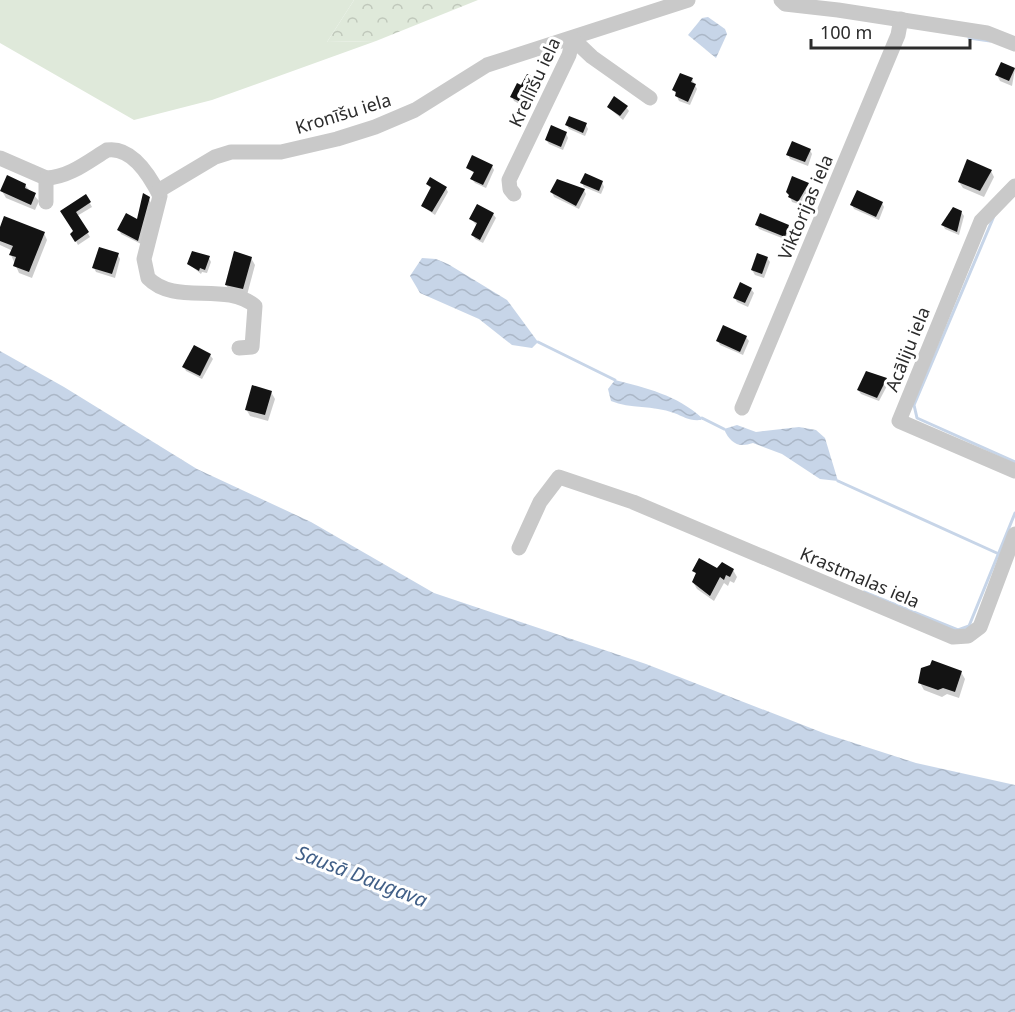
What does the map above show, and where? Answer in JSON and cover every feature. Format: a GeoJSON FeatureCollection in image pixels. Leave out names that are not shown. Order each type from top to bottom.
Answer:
{"type":"FeatureCollection","features":[{"type":"Feature","properties":{"kind":"street","name":"Kronīšu iela"},"geometry":{"type":"LineString","coordinates":[[158,191],[215,157],[231,152],[281,152],[337,140],[375,127],[415,110],[488,65],[688,0]]}},
{"type":"Feature","properties":{"kind":"street"},"geometry":{"type":"LineString","coordinates":[[781,0],[785,4],[987,33],[1015,44]]}},
{"type":"Feature","properties":{"kind":"street","name":"Viktorijas iela"},"geometry":{"type":"LineString","coordinates":[[742,408],[898,35],[902,19]]}},
{"type":"Feature","properties":{"kind":"street","name":"Krellīšu iela"},"geometry":{"type":"LineString","coordinates":[[514,194],[510,189],[509,180],[569,55],[573,39],[592,57],[650,98]]}},
{"type":"Feature","properties":{"kind":"street"},"geometry":{"type":"LineString","coordinates":[[0,158],[46,178],[63,176],[107,150],[115,149],[130,154],[158,191],[160,204],[144,259],[148,278],[159,286],[171,289],[226,293],[244,297],[255,306],[255,322],[252,347],[239,348]]}},
{"type":"Feature","properties":{"kind":"street"},"geometry":{"type":"LineString","coordinates":[[46,178],[46,202]]}},
{"type":"Feature","properties":{"kind":"street","name":"Acāliju iela"},"geometry":{"type":"LineString","coordinates":[[1015,186],[981,221],[899,421],[1015,471]]}},
{"type":"Feature","properties":{"kind":"street","name":"Krastmalas iela"},"geometry":{"type":"LineString","coordinates":[[519,548],[540,502],[559,477],[633,502],[953,637],[968,636],[980,627],[1015,534]]}},
{"type":"Feature","properties":{"kind":"green space"},"geometry":{"type":"Polygon","coordinates":[[[0,0],[354,0],[327,42],[376,41],[212,100],[134,120],[0,43],[0,0]]]}},
{"type":"Feature","properties":{"kind":"green space"},"geometry":{"type":"Polygon","coordinates":[[[354,0],[478,0],[376,41],[327,42],[354,0]]]}},
{"type":"Feature","properties":{"kind":"water"},"geometry":{"type":"Polygon","coordinates":[[[708,17],[725,29],[727,34],[716,58],[688,35],[702,18],[708,17]]]}},
{"type":"Feature","properties":{"kind":"water"},"geometry":{"type":"Polygon","coordinates":[[[422,258],[436,259],[448,264],[507,300],[538,342],[532,348],[512,345],[479,319],[420,293],[410,276],[422,258]]]}},
{"type":"Feature","properties":{"kind":"water","name":"Sausā Daugava"},"geometry":{"type":"Polygon","coordinates":[[[0,351],[64,387],[197,469],[311,522],[434,593],[646,664],[826,734],[916,763],[1015,785],[1015,1012],[0,1012],[0,351]]]}},
{"type":"Feature","properties":{"kind":"water"},"geometry":{"type":"Polygon","coordinates":[[[615,380],[650,389],[672,398],[702,418],[693,420],[658,409],[611,401],[608,389],[615,380]]]}},
{"type":"Feature","properties":{"kind":"water"},"geometry":{"type":"Polygon","coordinates":[[[737,425],[756,432],[799,427],[816,430],[825,438],[838,481],[820,479],[782,454],[753,443],[743,445],[735,443],[724,429],[737,425]]]}},
{"type":"Feature","properties":{"kind":"building"},"geometry":{"type":"Polygon","coordinates":[[[1001,62],[1015,68],[1009,81],[995,75],[1001,62]]]}},
{"type":"Feature","properties":{"kind":"building"},"geometry":{"type":"Polygon","coordinates":[[[680,73],[693,78],[691,82],[696,84],[688,102],[675,96],[676,92],[672,90],[680,73]]]}},
{"type":"Feature","properties":{"kind":"building"},"geometry":{"type":"Polygon","coordinates":[[[527,74],[537,79],[525,104],[510,97],[517,83],[521,85],[527,74]]]}},
{"type":"Feature","properties":{"kind":"building"},"geometry":{"type":"Polygon","coordinates":[[[614,96],[628,106],[620,116],[607,107],[614,96]]]}},
{"type":"Feature","properties":{"kind":"building"},"geometry":{"type":"Polygon","coordinates":[[[569,116],[587,123],[583,133],[565,125],[569,116]]]}},
{"type":"Feature","properties":{"kind":"building"},"geometry":{"type":"Polygon","coordinates":[[[551,125],[567,132],[561,147],[545,140],[551,125]]]}},
{"type":"Feature","properties":{"kind":"building"},"geometry":{"type":"Polygon","coordinates":[[[792,141],[811,149],[805,162],[786,155],[792,141]]]}},
{"type":"Feature","properties":{"kind":"building"},"geometry":{"type":"Polygon","coordinates":[[[472,155],[493,165],[483,185],[470,179],[474,172],[466,168],[472,155]]]}},
{"type":"Feature","properties":{"kind":"building"},"geometry":{"type":"Polygon","coordinates":[[[967,159],[992,170],[980,191],[958,182],[967,159]]]}},
{"type":"Feature","properties":{"kind":"building"},"geometry":{"type":"Polygon","coordinates":[[[585,173],[603,181],[599,191],[580,183],[585,173]]]}},
{"type":"Feature","properties":{"kind":"building"},"geometry":{"type":"Polygon","coordinates":[[[7,175],[26,184],[25,188],[36,193],[31,205],[0,191],[7,175]]]}},
{"type":"Feature","properties":{"kind":"building"},"geometry":{"type":"Polygon","coordinates":[[[792,176],[809,183],[798,202],[788,197],[786,192],[792,176]]]}},
{"type":"Feature","properties":{"kind":"building"},"geometry":{"type":"Polygon","coordinates":[[[430,177],[447,187],[432,212],[421,206],[431,187],[426,184],[430,177]]]}},
{"type":"Feature","properties":{"kind":"building"},"geometry":{"type":"Polygon","coordinates":[[[557,179],[585,189],[576,206],[550,192],[557,179]]]}},
{"type":"Feature","properties":{"kind":"building"},"geometry":{"type":"Polygon","coordinates":[[[857,190],[883,202],[876,217],[850,205],[857,190]]]}},
{"type":"Feature","properties":{"kind":"building"},"geometry":{"type":"Polygon","coordinates":[[[143,193],[150,197],[138,241],[117,230],[126,213],[137,219],[143,193]]]}},
{"type":"Feature","properties":{"kind":"building"},"geometry":{"type":"Polygon","coordinates":[[[86,194],[91,202],[76,212],[89,232],[75,242],[70,234],[73,231],[60,211],[86,194]]]}},
{"type":"Feature","properties":{"kind":"building"},"geometry":{"type":"Polygon","coordinates":[[[477,204],[494,213],[480,240],[471,235],[477,223],[469,219],[477,204]]]}},
{"type":"Feature","properties":{"kind":"building"},"geometry":{"type":"Polygon","coordinates":[[[953,207],[962,211],[957,232],[941,225],[953,207]]]}},
{"type":"Feature","properties":{"kind":"building"},"geometry":{"type":"Polygon","coordinates":[[[760,213],[789,225],[785,237],[755,225],[760,213]]]}},
{"type":"Feature","properties":{"kind":"building"},"geometry":{"type":"Polygon","coordinates":[[[4,216],[45,232],[29,272],[13,266],[16,257],[9,255],[13,246],[0,241],[0,227],[4,216]]]}},
{"type":"Feature","properties":{"kind":"building"},"geometry":{"type":"Polygon","coordinates":[[[99,247],[119,253],[112,274],[92,268],[99,247]]]}},
{"type":"Feature","properties":{"kind":"building"},"geometry":{"type":"Polygon","coordinates":[[[192,251],[210,256],[205,270],[200,268],[199,271],[187,264],[192,251]]]}},
{"type":"Feature","properties":{"kind":"building"},"geometry":{"type":"Polygon","coordinates":[[[234,251],[252,257],[243,289],[225,285],[234,251]]]}},
{"type":"Feature","properties":{"kind":"building"},"geometry":{"type":"Polygon","coordinates":[[[757,253],[768,257],[762,274],[751,270],[757,253]]]}},
{"type":"Feature","properties":{"kind":"building"},"geometry":{"type":"Polygon","coordinates":[[[740,282],[752,288],[745,303],[733,298],[740,282]]]}},
{"type":"Feature","properties":{"kind":"building"},"geometry":{"type":"Polygon","coordinates":[[[723,325],[747,336],[740,352],[716,341],[723,325]]]}},
{"type":"Feature","properties":{"kind":"building"},"geometry":{"type":"Polygon","coordinates":[[[194,345],[211,354],[200,376],[182,367],[194,345]]]}},
{"type":"Feature","properties":{"kind":"building"},"geometry":{"type":"Polygon","coordinates":[[[866,371],[887,378],[877,398],[857,390],[866,371]]]}},
{"type":"Feature","properties":{"kind":"building"},"geometry":{"type":"Polygon","coordinates":[[[252,385],[272,391],[265,415],[245,410],[252,385]]]}},
{"type":"Feature","properties":{"kind":"building"},"geometry":{"type":"Polygon","coordinates":[[[699,558],[717,568],[722,562],[734,569],[730,577],[726,575],[724,580],[720,577],[710,596],[692,582],[696,573],[692,571],[699,558]]]}},
{"type":"Feature","properties":{"kind":"building"},"geometry":{"type":"Polygon","coordinates":[[[932,660],[962,671],[955,692],[943,688],[938,690],[918,683],[921,668],[930,665],[932,660]]]}},
{"type":"Feature","properties":{"kind":"waterway"},"geometry":{"type":"LineString","coordinates":[[969,38],[990,41]]}},
{"type":"Feature","properties":{"kind":"waterway"},"geometry":{"type":"LineString","coordinates":[[994,216],[914,405],[917,418],[1015,462]]}},
{"type":"Feature","properties":{"kind":"waterway"},"geometry":{"type":"LineString","coordinates":[[538,342],[615,380]]}},
{"type":"Feature","properties":{"kind":"waterway"},"geometry":{"type":"LineString","coordinates":[[702,418],[724,429]]}},
{"type":"Feature","properties":{"kind":"waterway"},"geometry":{"type":"LineString","coordinates":[[838,481],[999,554]]}},
{"type":"Feature","properties":{"kind":"waterway"},"geometry":{"type":"LineString","coordinates":[[864,592],[958,630],[969,626],[1015,513]]}}]}
